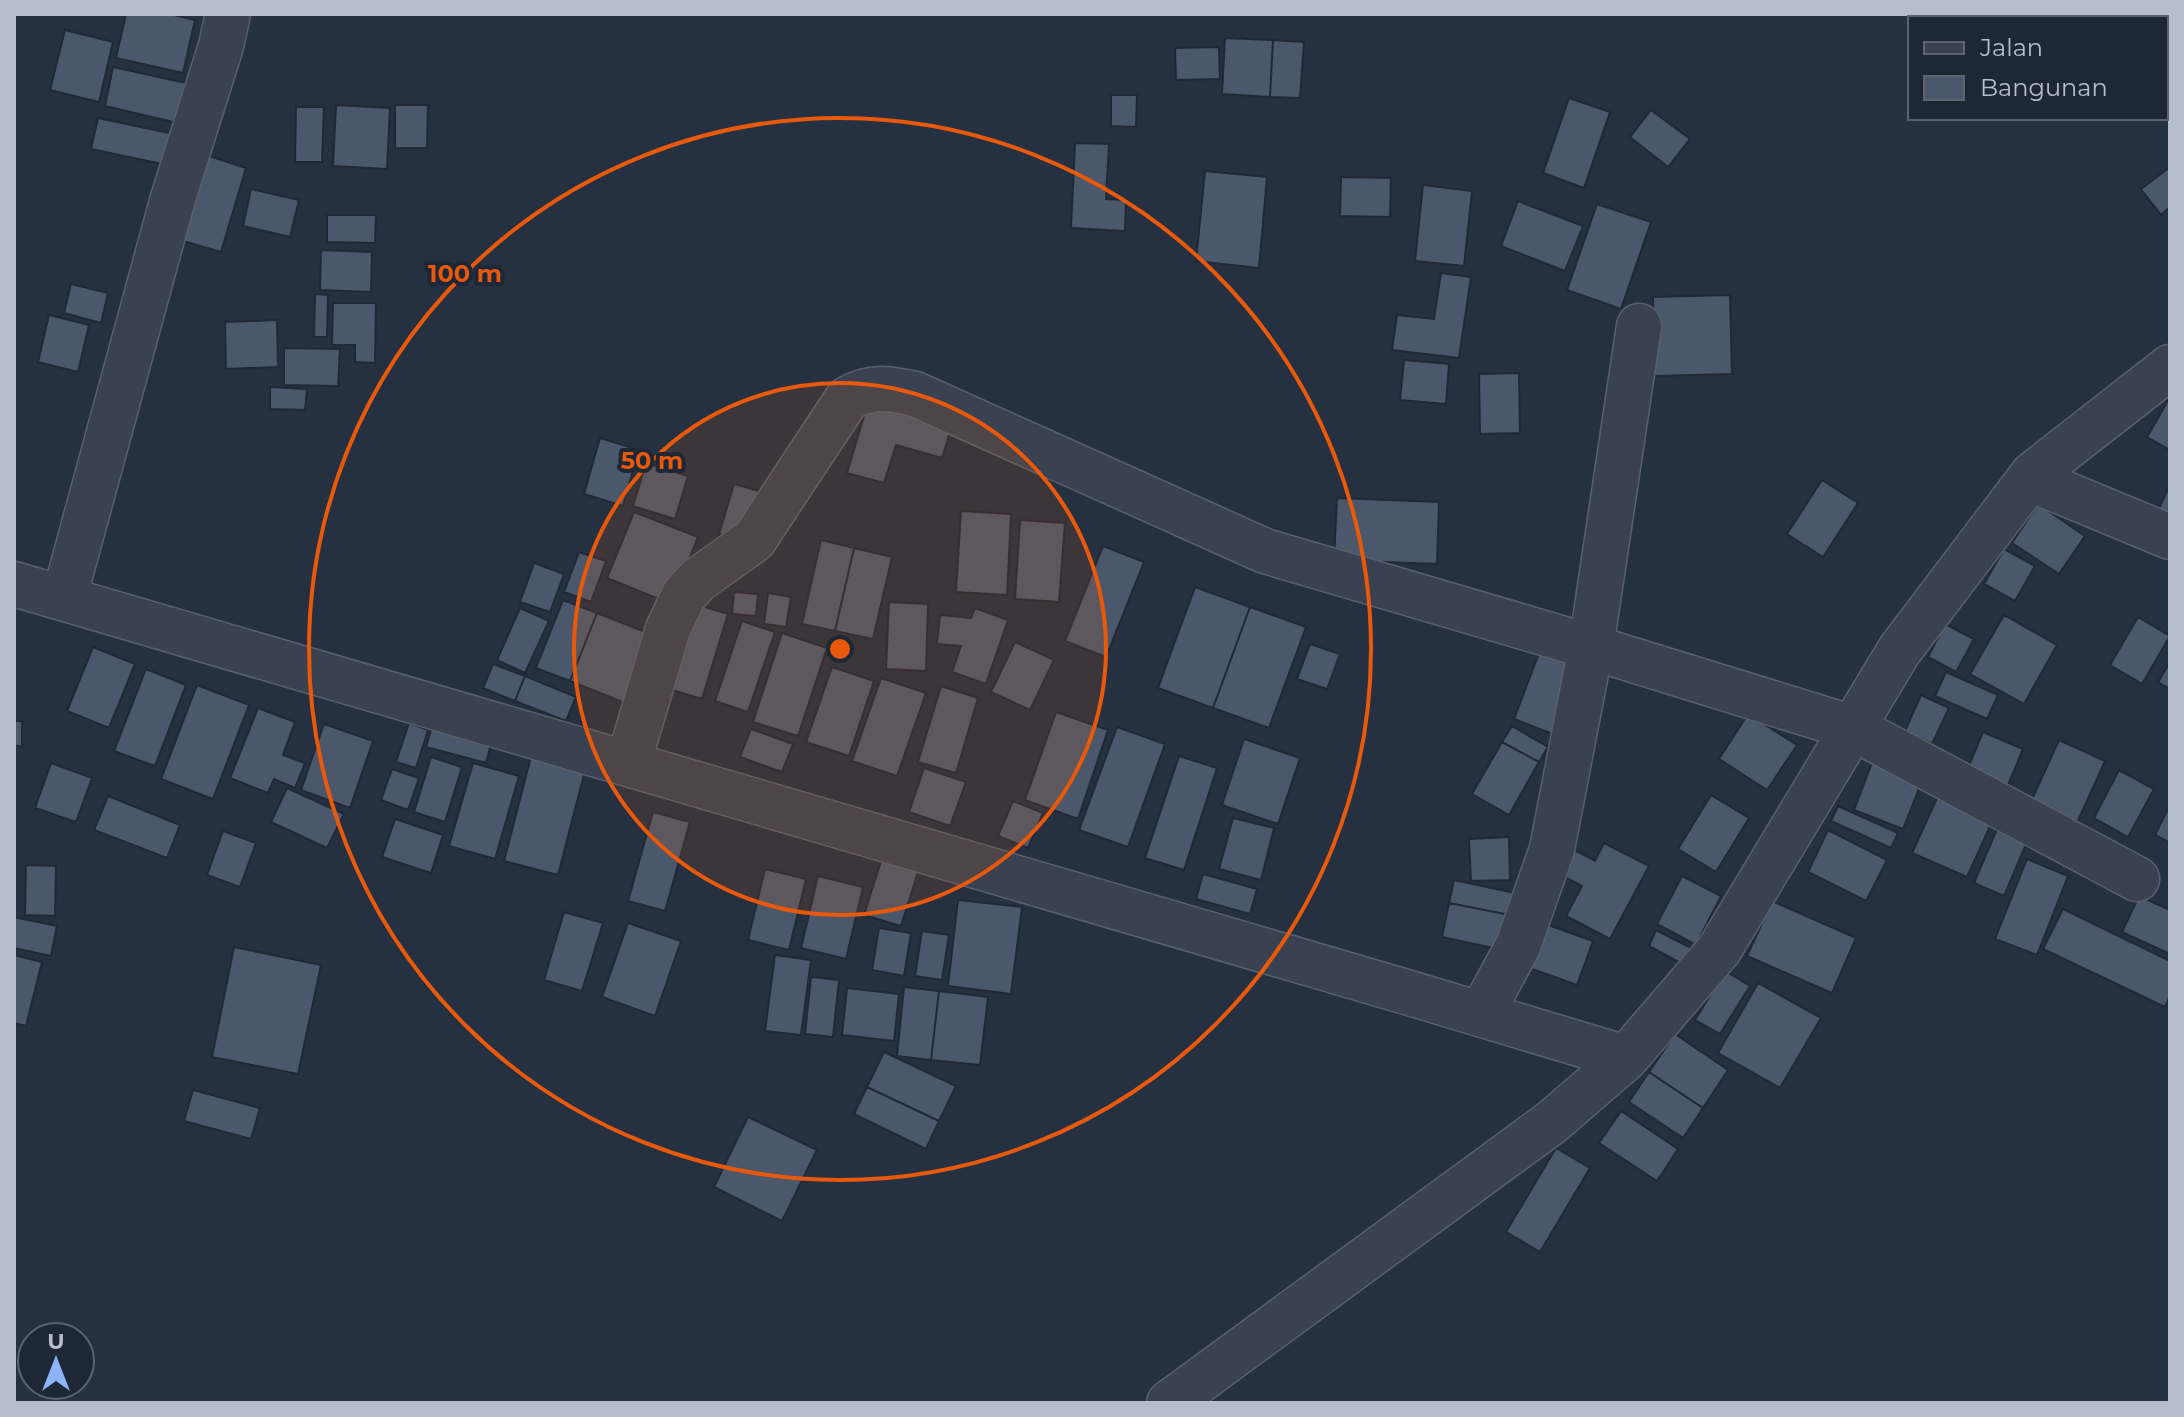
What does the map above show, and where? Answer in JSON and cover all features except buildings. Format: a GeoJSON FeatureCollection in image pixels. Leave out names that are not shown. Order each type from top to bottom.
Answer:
{"type":"FeatureCollection","features":[{"type":"Feature","properties":{"kind":"street"},"geometry":{"type":"LineString","coordinates":[[64,598],[173,198],[221,46],[228,14]]}},
{"type":"Feature","properties":{"kind":"street"},"geometry":{"type":"LineString","coordinates":[[1481,1014],[1518,946],[1552,849],[1591,647],[1639,326]]}},
{"type":"Feature","properties":{"kind":"street"},"geometry":{"type":"LineString","coordinates":[[1169,1403],[1552,1122],[1626,1058],[1719,950],[1899,651],[2030,479],[2170,367]]}},
{"type":"Feature","properties":{"kind":"street"},"geometry":{"type":"LineString","coordinates":[[628,764],[668,629],[684,595],[698,580],[754,540],[847,399],[863,390],[887,387],[915,394],[1265,551],[1853,728],[2137,879]]}},
{"type":"Feature","properties":{"kind":"street"},"geometry":{"type":"LineString","coordinates":[[2030,479],[2170,537]]}},
{"type":"Feature","properties":{"kind":"street"},"geometry":{"type":"LineString","coordinates":[[14,584],[1093,897],[1626,1058]]}}]}
